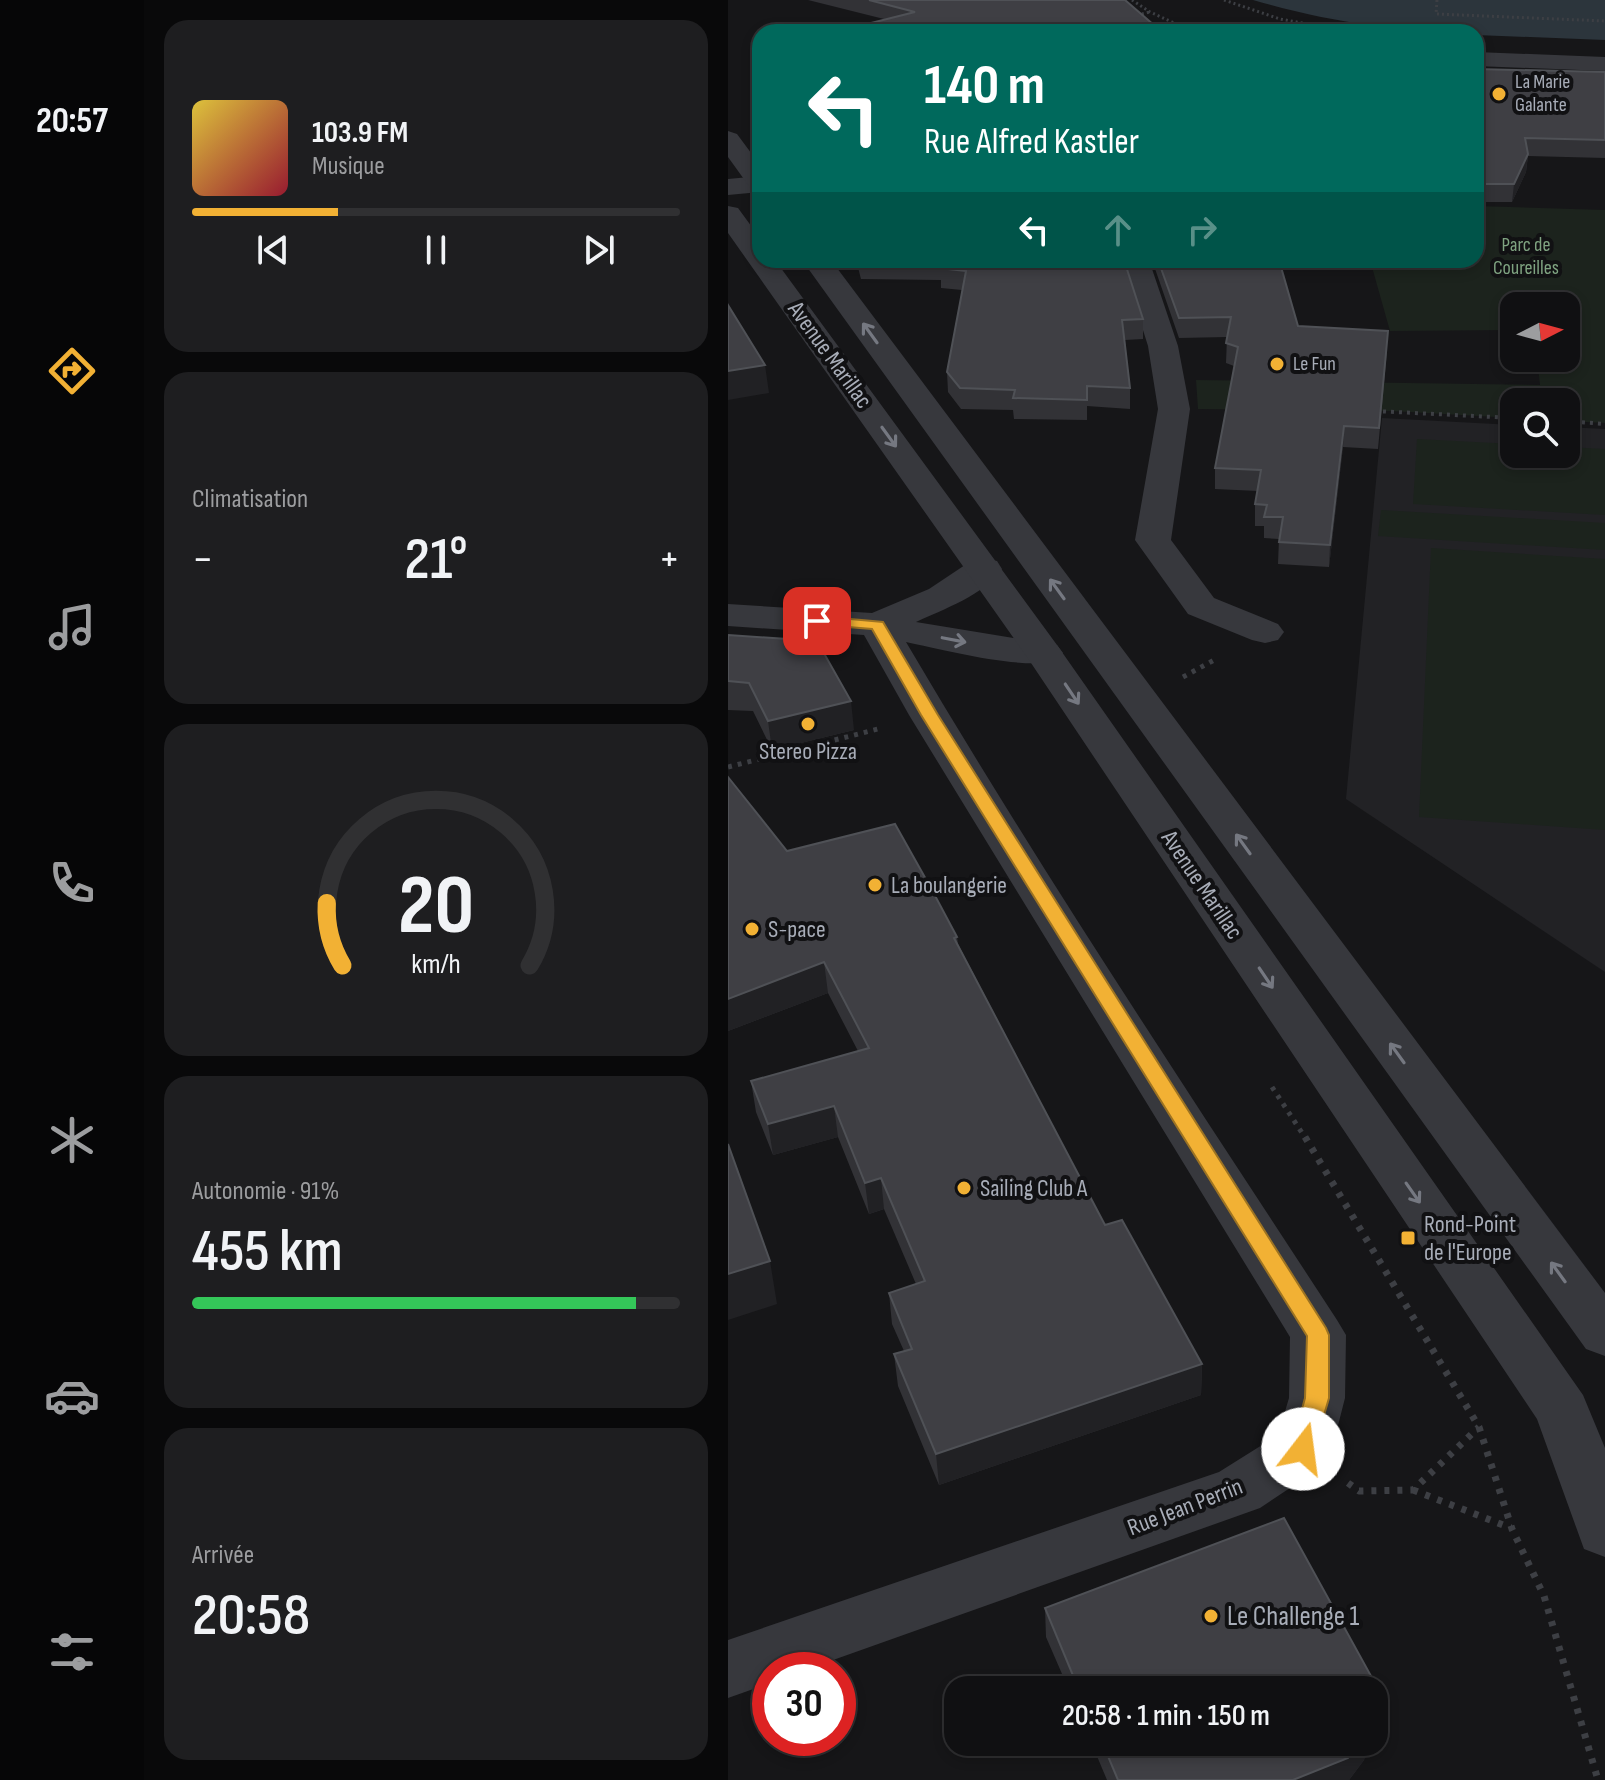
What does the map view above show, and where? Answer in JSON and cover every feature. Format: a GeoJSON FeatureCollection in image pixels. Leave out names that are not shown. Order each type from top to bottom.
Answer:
{"type":"FeatureCollection","features":[{"type":"Feature","properties":{"kind":"street"},"geometry":{"type":"LineString","coordinates":[[1484,59],[1605,64]]}},
{"type":"Feature","properties":{"kind":"street"},"geometry":{"type":"LineString","coordinates":[[728,139],[752,173]]}},
{"type":"Feature","properties":{"kind":"street"},"geometry":{"type":"LineString","coordinates":[[728,187],[752,185]]}},
{"type":"Feature","properties":{"kind":"street","name":"Avenue Marillac"},"geometry":{"type":"LineString","coordinates":[[728,214],[752,247]]}},
{"type":"Feature","properties":{"kind":"street","name":"Avenue Marillac"},"geometry":{"type":"LineString","coordinates":[[767,268],[1044,653],[1563,1411],[1605,1531]]}},
{"type":"Feature","properties":{"kind":"street","name":"Avenue Marillac"},"geometry":{"type":"LineString","coordinates":[[822,268],[1605,1334]]}},
{"type":"Feature","properties":{"kind":"street"},"geometry":{"type":"LineString","coordinates":[[1138,268],[1163,346],[1174,409],[1153,540],[1201,606],[1265,632]]}},
{"type":"Feature","properties":{"kind":"street"},"geometry":{"type":"LineString","coordinates":[[877,625],[942,597],[984,569]]}},
{"type":"Feature","properties":{"kind":"street"},"geometry":{"type":"LineString","coordinates":[[728,615],[877,625],[964,643],[1044,653]]}},
{"type":"Feature","properties":{"kind":"street"},"geometry":{"type":"LineString","coordinates":[[877,625],[929,715],[1318,1335],[1317,1398],[1303,1449]]}},
{"type":"Feature","properties":{"kind":"street","name":"Rue Jean Perrin"},"geometry":{"type":"LineString","coordinates":[[728,1669],[1239,1490],[1303,1449]]}},
{"type":"Feature","properties":{"kind":"path"},"geometry":{"type":"LineString","coordinates":[[1132,0],[1176,24]]}},
{"type":"Feature","properties":{"kind":"path"},"geometry":{"type":"LineString","coordinates":[[1224,0],[1280,19],[1308,24]]}},
{"type":"Feature","properties":{"kind":"path"},"geometry":{"type":"LineString","coordinates":[[1437,0],[1436,14],[1605,21]]}},
{"type":"Feature","properties":{"kind":"path"},"geometry":{"type":"LineString","coordinates":[[1129,16],[1150,12]]}},
{"type":"Feature","properties":{"kind":"path"},"geometry":{"type":"LineString","coordinates":[[1361,411],[1500,417]]}},
{"type":"Feature","properties":{"kind":"path"},"geometry":{"type":"LineString","coordinates":[[1580,422],[1605,424]]}},
{"type":"Feature","properties":{"kind":"path"},"geometry":{"type":"LineString","coordinates":[[728,767],[929,715]]}},
{"type":"Feature","properties":{"kind":"path"},"geometry":{"type":"LineString","coordinates":[[1268,1081],[1321,1161],[1479,1427],[1512,1529],[1544,1596],[1598,1780]]}},
{"type":"Feature","properties":{"kind":"path"},"geometry":{"type":"LineString","coordinates":[[1413,1490],[1479,1427]]}},
{"type":"Feature","properties":{"kind":"path"},"geometry":{"type":"LineString","coordinates":[[1303,1449],[1359,1491],[1413,1490],[1512,1529]]}},
{"type":"Feature","properties":{"kind":"shaded area"},"geometry":{"type":"Polygon","coordinates":[[[1253,0],[1605,0],[1605,40],[1484,35],[1484,24],[1363,24],[1253,0]]]}},
{"type":"Feature","properties":{"kind":"shaded area"},"geometry":{"type":"Polygon","coordinates":[[[1382,418],[1500,424],[1500,468],[1580,468],[1580,428],[1605,429],[1605,972],[1346,799],[1382,418]]]}},
{"type":"Feature","properties":{"kind":"green space","name":"Parc de Coureilles"},"geometry":{"type":"Polygon","coordinates":[[[1484,206],[1605,210],[1605,423],[1580,422],[1580,388],[1500,388],[1500,417],[1391,411],[1198,409],[1196,380],[1540,385],[1539,372],[1580,372],[1580,292],[1500,292],[1500,330],[1390,331],[1372,268],[1484,268],[1484,206]]]}},
{"type":"Feature","properties":{"kind":"green space"},"geometry":{"type":"Polygon","coordinates":[[[1417,439],[1500,443],[1500,468],[1580,468],[1580,448],[1605,449],[1605,515],[1413,504],[1417,439]]]}},
{"type":"Feature","properties":{"kind":"green space"},"geometry":{"type":"Polygon","coordinates":[[[1381,510],[1605,523],[1605,550],[1378,536],[1381,510]]]}},
{"type":"Feature","properties":{"kind":"green space"},"geometry":{"type":"Polygon","coordinates":[[[1431,548],[1605,559],[1605,830],[1419,817],[1431,548]]]}},
{"type":"Feature","properties":{"kind":"building"},"geometry":{"type":"Polygon","coordinates":[[[869,0],[1125,0],[1153,24],[867,24],[915,12],[869,0]]]}},
{"type":"Feature","properties":{"kind":"building"},"geometry":{"type":"Polygon","coordinates":[[[1484,69],[1605,72],[1605,140],[1525,138],[1528,154],[1514,184],[1484,184],[1484,69]]]}},
{"type":"Feature","properties":{"kind":"building"},"geometry":{"type":"Polygon","coordinates":[[[940,268],[1127,268],[1143,319],[1122,320],[1130,388],[1087,386],[1087,400],[1013,398],[1015,390],[960,388],[947,372],[966,271],[940,268]]]}},
{"type":"Feature","properties":{"kind":"building"},"geometry":{"type":"Polygon","coordinates":[[[1161,268],[1281,268],[1298,326],[1388,331],[1379,428],[1344,426],[1330,545],[1279,542],[1283,517],[1264,517],[1267,505],[1255,504],[1261,470],[1215,468],[1238,347],[1226,343],[1231,317],[1179,318],[1161,268]]]}},
{"type":"Feature","properties":{"kind":"building"},"geometry":{"type":"Polygon","coordinates":[[[728,305],[765,365],[728,371],[728,305]]]}},
{"type":"Feature","properties":{"kind":"building"},"geometry":{"type":"Polygon","coordinates":[[[728,635],[817,641],[851,701],[768,721],[749,683],[728,681],[728,635]]]}},
{"type":"Feature","properties":{"kind":"building"},"geometry":{"type":"Polygon","coordinates":[[[728,777],[787,851],[895,824],[957,937],[954,938],[1105,1225],[1122,1220],[1202,1364],[936,1454],[894,1354],[912,1349],[889,1293],[925,1281],[881,1178],[865,1183],[834,1106],[768,1124],[751,1081],[869,1048],[824,962],[728,999],[728,777]]]}},
{"type":"Feature","properties":{"kind":"building"},"geometry":{"type":"Polygon","coordinates":[[[728,1144],[770,1261],[728,1274],[728,1144]]]}},
{"type":"Feature","properties":{"kind":"building","name":"Le Challenge 1"},"geometry":{"type":"Polygon","coordinates":[[[1284,1518],[1371,1676],[1073,1676],[1045,1608],[1284,1518]]]}},
{"type":"Feature","properties":{"kind":"building"},"geometry":{"type":"Polygon","coordinates":[[[1108,1756],[1349,1756],[1293,1780],[1118,1780],[1108,1756]]]}},
{"type":"Feature","properties":{"kind":"place","name":"La Marie Galante"},"geometry":{"type":"Point","coordinates":[1499,94]}},
{"type":"Feature","properties":{"kind":"place","name":"Le Fun"},"geometry":{"type":"Point","coordinates":[1277,364]}},
{"type":"Feature","properties":{"kind":"place","name":"Stereo Pizza"},"geometry":{"type":"Point","coordinates":[808,724]}},
{"type":"Feature","properties":{"kind":"place","name":"La boulangerie"},"geometry":{"type":"Point","coordinates":[875,885]}},
{"type":"Feature","properties":{"kind":"place","name":"S-pace"},"geometry":{"type":"Point","coordinates":[752,929]}},
{"type":"Feature","properties":{"kind":"place","name":"Sailing Club A"},"geometry":{"type":"Point","coordinates":[964,1188]}},
{"type":"Feature","properties":{"kind":"place","name":"Rond-Point de l'Europe"},"geometry":{"type":"Point","coordinates":[1408,1238]}},
{"type":"Feature","properties":{"kind":"place","name":"Le Challenge 1"},"geometry":{"type":"Point","coordinates":[1211,1616]}},
{"type":"Feature","properties":{"kind":"route"},"geometry":{"type":"LineString","coordinates":[[817,621],[877,625],[929,715],[1318,1335],[1317,1398],[1303,1449]]}}]}
